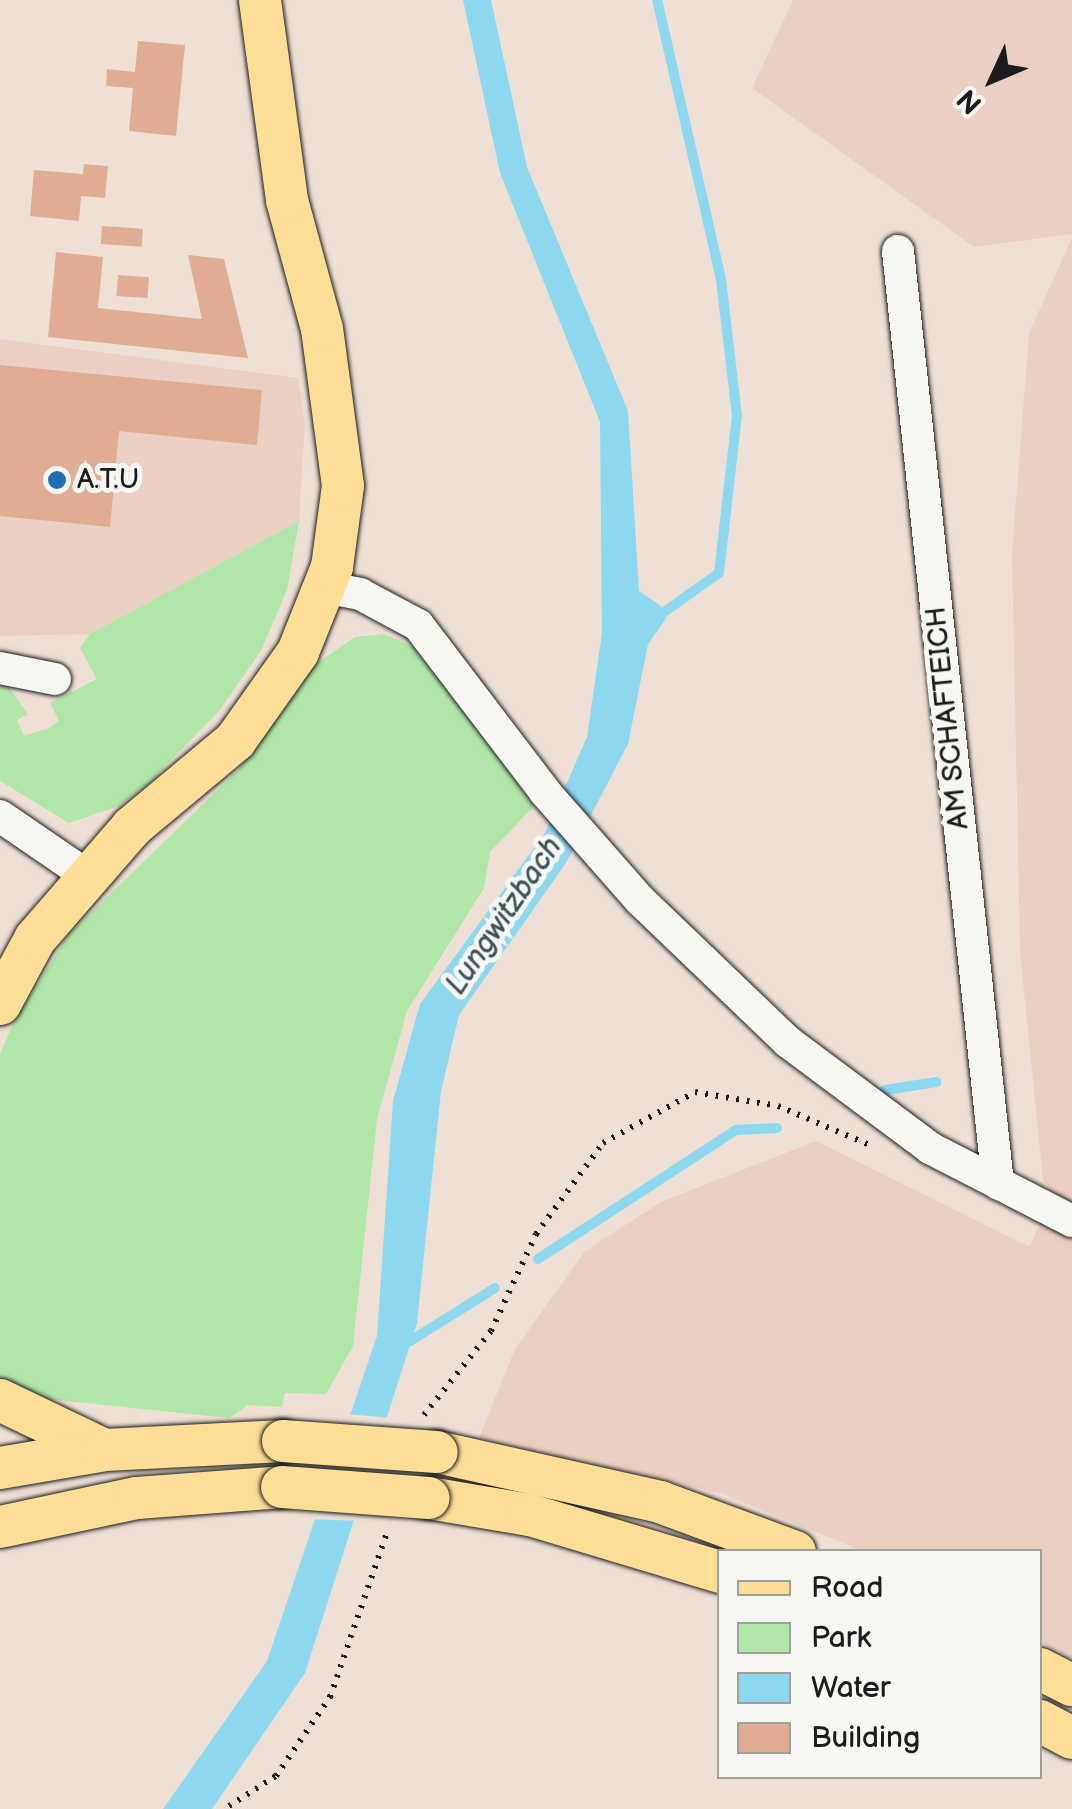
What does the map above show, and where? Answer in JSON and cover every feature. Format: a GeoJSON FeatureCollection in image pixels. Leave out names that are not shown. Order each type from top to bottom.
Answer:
{"type":"FeatureCollection","features":[{"type":"Feature","properties":{"kind":"main road"},"geometry":{"type":"LineString","coordinates":[[0,1004],[35,938],[132,827],[234,741],[298,652],[324,588],[343,486],[322,329],[286,200],[260,0]]}},
{"type":"Feature","properties":{"kind":"main road"},"geometry":{"type":"LineString","coordinates":[[0,1400],[105,1450]]}},
{"type":"Feature","properties":{"kind":"main road"},"geometry":{"type":"LineString","coordinates":[[0,1468],[105,1450],[429,1437],[660,1502],[787,1549]]}},
{"type":"Feature","properties":{"kind":"main road"},"geometry":{"type":"LineString","coordinates":[[0,1527],[137,1498],[282,1487],[410,1508],[530,1515],[717,1571]]}},
{"type":"Feature","properties":{"kind":"main road"},"geometry":{"type":"LineString","coordinates":[[1042,1669],[1072,1685]]}},
{"type":"Feature","properties":{"kind":"main road"},"geometry":{"type":"LineString","coordinates":[[1042,1722],[1072,1738]]}},
{"type":"Feature","properties":{"kind":"lane","name":"AM SCHAFTEICH"},"geometry":{"type":"LineString","coordinates":[[898,251],[998,1184]]}},
{"type":"Feature","properties":{"kind":"lane"},"geometry":{"type":"LineString","coordinates":[[324,588],[360,594],[418,625],[544,792],[640,900],[788,1042],[930,1148],[1072,1221]]}},
{"type":"Feature","properties":{"kind":"lane"},"geometry":{"type":"LineString","coordinates":[[0,668],[55,679]]}},
{"type":"Feature","properties":{"kind":"lane"},"geometry":{"type":"LineString","coordinates":[[0,816],[89,877]]}},
{"type":"Feature","properties":{"kind":"path"},"geometry":{"type":"LineString","coordinates":[[429,1437],[427,1404],[491,1331],[536,1234],[603,1143],[696,1092],[778,1106],[862,1147],[930,1148]]}},
{"type":"Feature","properties":{"kind":"path"},"geometry":{"type":"LineString","coordinates":[[229,1806],[276,1776],[330,1697],[368,1593],[410,1508]]}},
{"type":"Feature","properties":{"kind":"shaded area"},"geometry":{"type":"Polygon","coordinates":[[[793,0],[1072,0],[1072,234],[974,247],[752,88],[793,0]]]}},
{"type":"Feature","properties":{"kind":"shaded area"},"geometry":{"type":"Polygon","coordinates":[[[1072,238],[1072,1658],[1042,1643],[1042,1549],[857,1549],[723,1494],[479,1438],[515,1349],[585,1251],[661,1202],[816,1141],[1030,1247],[1053,1191],[1043,1181],[1020,951],[1012,552],[1029,333],[1072,238]]]}},
{"type":"Feature","properties":{"kind":"shaded area"},"geometry":{"type":"Polygon","coordinates":[[[0,339],[298,378],[305,424],[299,521],[90,634],[0,636],[0,339]]]}},
{"type":"Feature","properties":{"kind":"green space"},"geometry":{"type":"Polygon","coordinates":[[[299,521],[287,590],[261,651],[219,711],[148,784],[119,806],[69,823],[0,781],[0,675],[28,714],[17,720],[24,736],[49,728],[59,721],[50,703],[97,679],[80,648],[90,634],[299,521]]]}},
{"type":"Feature","properties":{"kind":"green space"},"geometry":{"type":"Polygon","coordinates":[[[384,634],[415,648],[448,683],[536,804],[490,852],[484,888],[407,1011],[377,1119],[353,1346],[326,1394],[285,1393],[282,1407],[248,1405],[229,1418],[28,1397],[0,1379],[0,1054],[15,1020],[69,934],[237,771],[316,664],[355,637],[384,634]]]}},
{"type":"Feature","properties":{"kind":"water","name":"Lungwitzbach"},"geometry":{"type":"Polygon","coordinates":[[[463,0],[491,0],[527,167],[628,411],[639,591],[661,606],[665,620],[648,644],[628,744],[566,863],[459,1015],[441,1091],[417,1323],[305,1673],[212,1809],[163,1809],[267,1661],[377,1336],[393,1101],[420,1004],[545,833],[587,737],[602,633],[600,422],[500,173],[463,0]]]}},
{"type":"Feature","properties":{"kind":"pier"},"geometry":{"type":"Polygon","coordinates":[[[346,1414],[393,1418],[360,1521],[310,1519],[346,1414]]]}},
{"type":"Feature","properties":{"kind":"building"},"geometry":{"type":"Polygon","coordinates":[[[138,41],[185,45],[176,136],[129,131],[133,88],[106,86],[107,69],[135,72],[138,41]]]}},
{"type":"Feature","properties":{"kind":"building"},"geometry":{"type":"Polygon","coordinates":[[[84,164],[108,166],[105,198],[81,196],[79,221],[30,216],[34,170],[83,174],[84,164]]]}},
{"type":"Feature","properties":{"kind":"building"},"geometry":{"type":"Polygon","coordinates":[[[102,226],[143,229],[142,247],[101,244],[102,226]]]}},
{"type":"Feature","properties":{"kind":"building"},"geometry":{"type":"Polygon","coordinates":[[[56,252],[103,257],[98,308],[202,319],[188,255],[224,259],[248,358],[48,337],[56,252]]]}},
{"type":"Feature","properties":{"kind":"building"},"geometry":{"type":"Polygon","coordinates":[[[118,275],[149,277],[147,298],[117,296],[118,275]]]}},
{"type":"Feature","properties":{"kind":"building","name":"A.T.U"},"geometry":{"type":"Polygon","coordinates":[[[0,365],[262,390],[257,445],[119,431],[110,527],[0,516],[0,365]]]}},
{"type":"Feature","properties":{"kind":"waterway"},"geometry":{"type":"LineString","coordinates":[[653,620],[719,573],[737,416],[721,279],[657,0]]}},
{"type":"Feature","properties":{"kind":"waterway"},"geometry":{"type":"LineString","coordinates":[[885,1090],[936,1082]]}},
{"type":"Feature","properties":{"kind":"waterway"},"geometry":{"type":"LineString","coordinates":[[538,1259],[736,1130],[777,1128]]}},
{"type":"Feature","properties":{"kind":"waterway"},"geometry":{"type":"LineString","coordinates":[[399,1348],[495,1288]]}},
{"type":"Feature","properties":{"kind":"place","name":"A.T.U"},"geometry":{"type":"Point","coordinates":[57,480]}}]}
